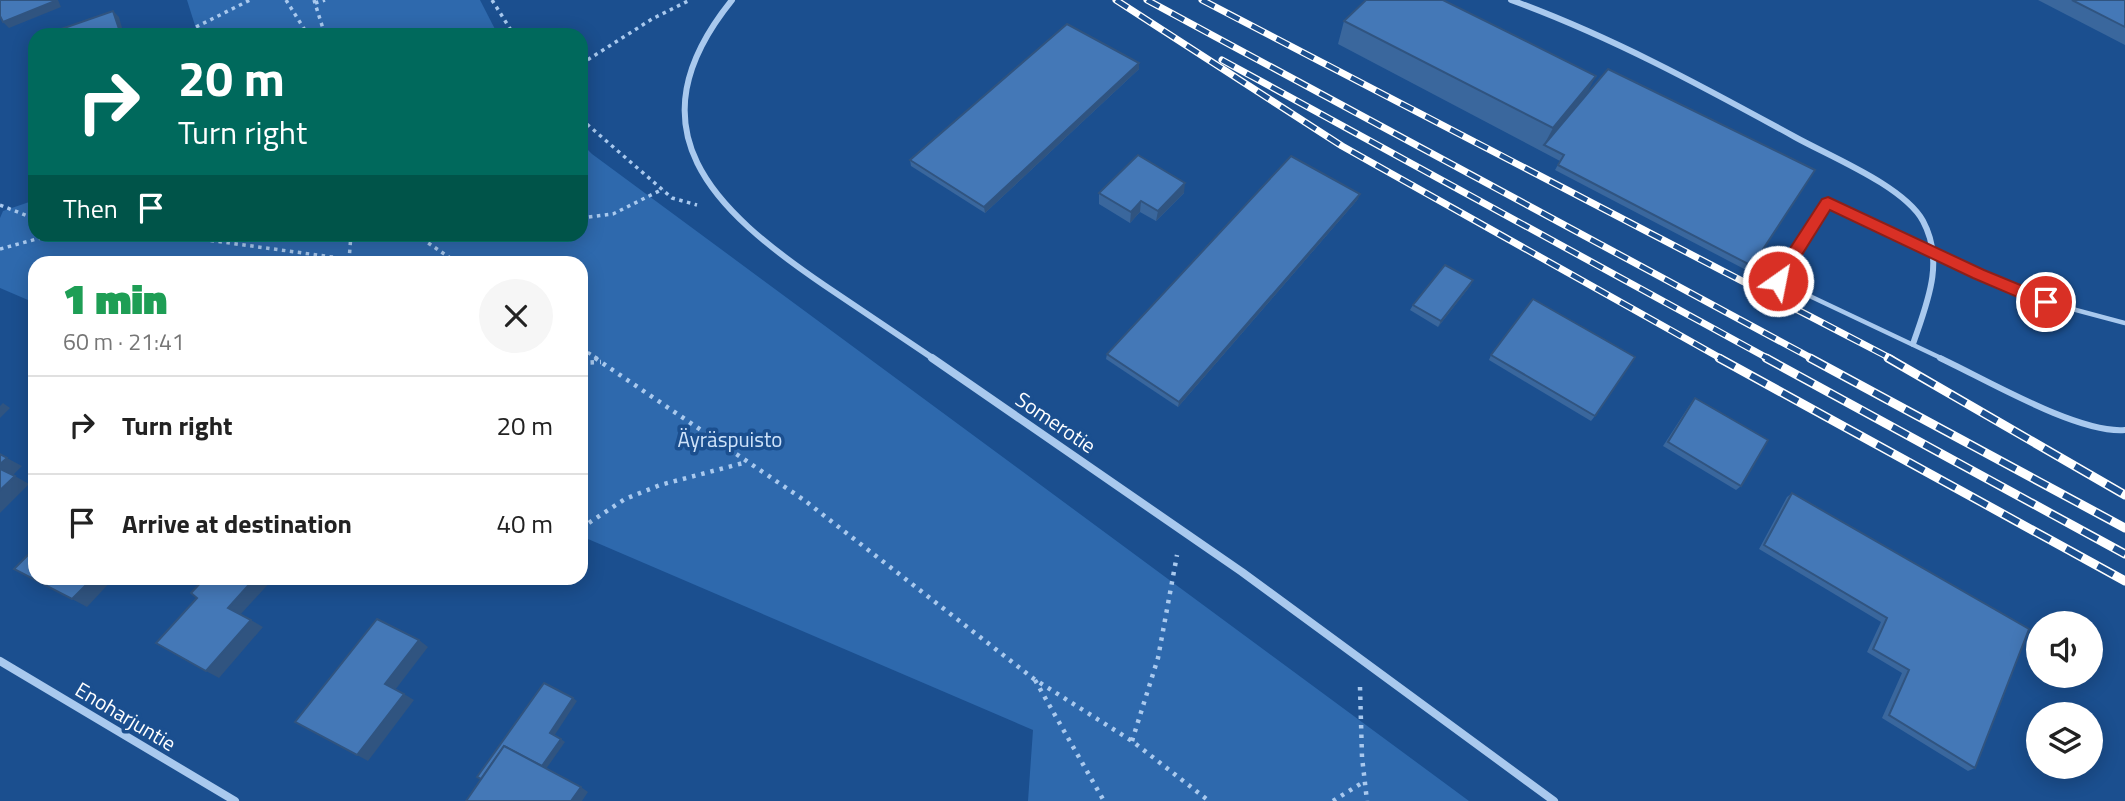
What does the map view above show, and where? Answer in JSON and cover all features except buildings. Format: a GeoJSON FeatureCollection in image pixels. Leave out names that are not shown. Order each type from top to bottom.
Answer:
{"type":"FeatureCollection","features":[{"type":"Feature","properties":{"kind":"street","name":"Somerotie"},"geometry":{"type":"LineString","coordinates":[[732,0],[702,39],[691,65],[685,100],[688,130],[704,178],[734,215],[812,276],[1183,531],[1553,801]]}},
{"type":"Feature","properties":{"kind":"street"},"geometry":{"type":"LineString","coordinates":[[1511,0],[1623,46],[1719,94],[1870,178],[1917,211],[1930,235],[1934,253],[1932,286],[1913,344]]}},
{"type":"Feature","properties":{"kind":"street","name":"Enoharjuntie"},"geometry":{"type":"LineString","coordinates":[[0,661],[235,801]]}},
{"type":"Feature","properties":{"kind":"lane"},"geometry":{"type":"LineString","coordinates":[[2125,323],[2046,302],[1828,203],[1778,281],[2073,421],[2112,431],[2125,429]]}},
{"type":"Feature","properties":{"kind":"path"},"geometry":{"type":"LineString","coordinates":[[195,27],[250,0]]}},
{"type":"Feature","properties":{"kind":"path"},"geometry":{"type":"LineString","coordinates":[[286,0],[304,28]]}},
{"type":"Feature","properties":{"kind":"path"},"geometry":{"type":"LineString","coordinates":[[323,28],[314,1],[325,0]]}},
{"type":"Feature","properties":{"kind":"path"},"geometry":{"type":"LineString","coordinates":[[492,0],[510,28]]}},
{"type":"Feature","properties":{"kind":"path"},"geometry":{"type":"LineString","coordinates":[[588,60],[652,19],[691,0]]}},
{"type":"Feature","properties":{"kind":"path"},"geometry":{"type":"LineString","coordinates":[[588,124],[672,198],[734,215]]}},
{"type":"Feature","properties":{"kind":"path"},"geometry":{"type":"LineString","coordinates":[[588,217],[613,214],[663,189]]}},
{"type":"Feature","properties":{"kind":"path"},"geometry":{"type":"LineString","coordinates":[[0,205],[28,216]]}},
{"type":"Feature","properties":{"kind":"path"},"geometry":{"type":"LineString","coordinates":[[0,249],[28,241]]}},
{"type":"Feature","properties":{"kind":"path"},"geometry":{"type":"LineString","coordinates":[[218,242],[315,256]]}},
{"type":"Feature","properties":{"kind":"path"},"geometry":{"type":"LineString","coordinates":[[427,242],[447,256]]}},
{"type":"Feature","properties":{"kind":"path"},"geometry":{"type":"LineString","coordinates":[[588,353],[804,500],[1034,679],[1132,741],[1209,801]]}},
{"type":"Feature","properties":{"kind":"path"},"geometry":{"type":"LineString","coordinates":[[588,363],[602,362]]}},
{"type":"Feature","properties":{"kind":"path"},"geometry":{"type":"LineString","coordinates":[[588,523],[625,499],[660,485],[748,462]]}},
{"type":"Feature","properties":{"kind":"path"},"geometry":{"type":"LineString","coordinates":[[1132,741],[1158,658],[1183,531]]}},
{"type":"Feature","properties":{"kind":"path"},"geometry":{"type":"LineString","coordinates":[[1359,657],[1367,801]]}},
{"type":"Feature","properties":{"kind":"path"},"geometry":{"type":"LineString","coordinates":[[1034,679],[1104,801]]}},
{"type":"Feature","properties":{"kind":"path"},"geometry":{"type":"LineString","coordinates":[[1333,801],[1365,781]]}},
{"type":"Feature","properties":{"kind":"green space"},"geometry":{"type":"Polygon","coordinates":[[[187,0],[480,0],[494,28],[196,28],[187,0]]]}},
{"type":"Feature","properties":{"kind":"green space","name":"Äyräspuisto"},"geometry":{"type":"Polygon","coordinates":[[[588,150],[1469,801],[1028,801],[1033,730],[588,539],[588,256],[28,256],[28,300],[0,288],[0,218],[3,211],[28,202],[28,242],[588,242],[588,150]]]}},
{"type":"Feature","properties":{"kind":"railway"},"geometry":{"type":"LineString","coordinates":[[1116,0],[1342,146],[1722,359]]}},
{"type":"Feature","properties":{"kind":"railway"},"geometry":{"type":"LineString","coordinates":[[1147,0],[1813,359]]}},
{"type":"Feature","properties":{"kind":"railway"},"geometry":{"type":"LineString","coordinates":[[1202,0],[1892,359]]}},
{"type":"Feature","properties":{"kind":"railway"},"geometry":{"type":"LineString","coordinates":[[1222,60],[1769,359]]}},
{"type":"Feature","properties":{"kind":"railway"},"geometry":{"type":"LineString","coordinates":[[1719,358],[2125,581]]}},
{"type":"Feature","properties":{"kind":"railway"},"geometry":{"type":"LineString","coordinates":[[1766,358],[2125,554]]}},
{"type":"Feature","properties":{"kind":"railway"},"geometry":{"type":"LineString","coordinates":[[1810,358],[2125,528]]}},
{"type":"Feature","properties":{"kind":"railway"},"geometry":{"type":"LineString","coordinates":[[1888,358],[2125,495]]}},
{"type":"Feature","properties":{"kind":"route"},"geometry":{"type":"LineString","coordinates":[[1778,281],[1828,203],[1978,274],[2046,302]]}}]}
